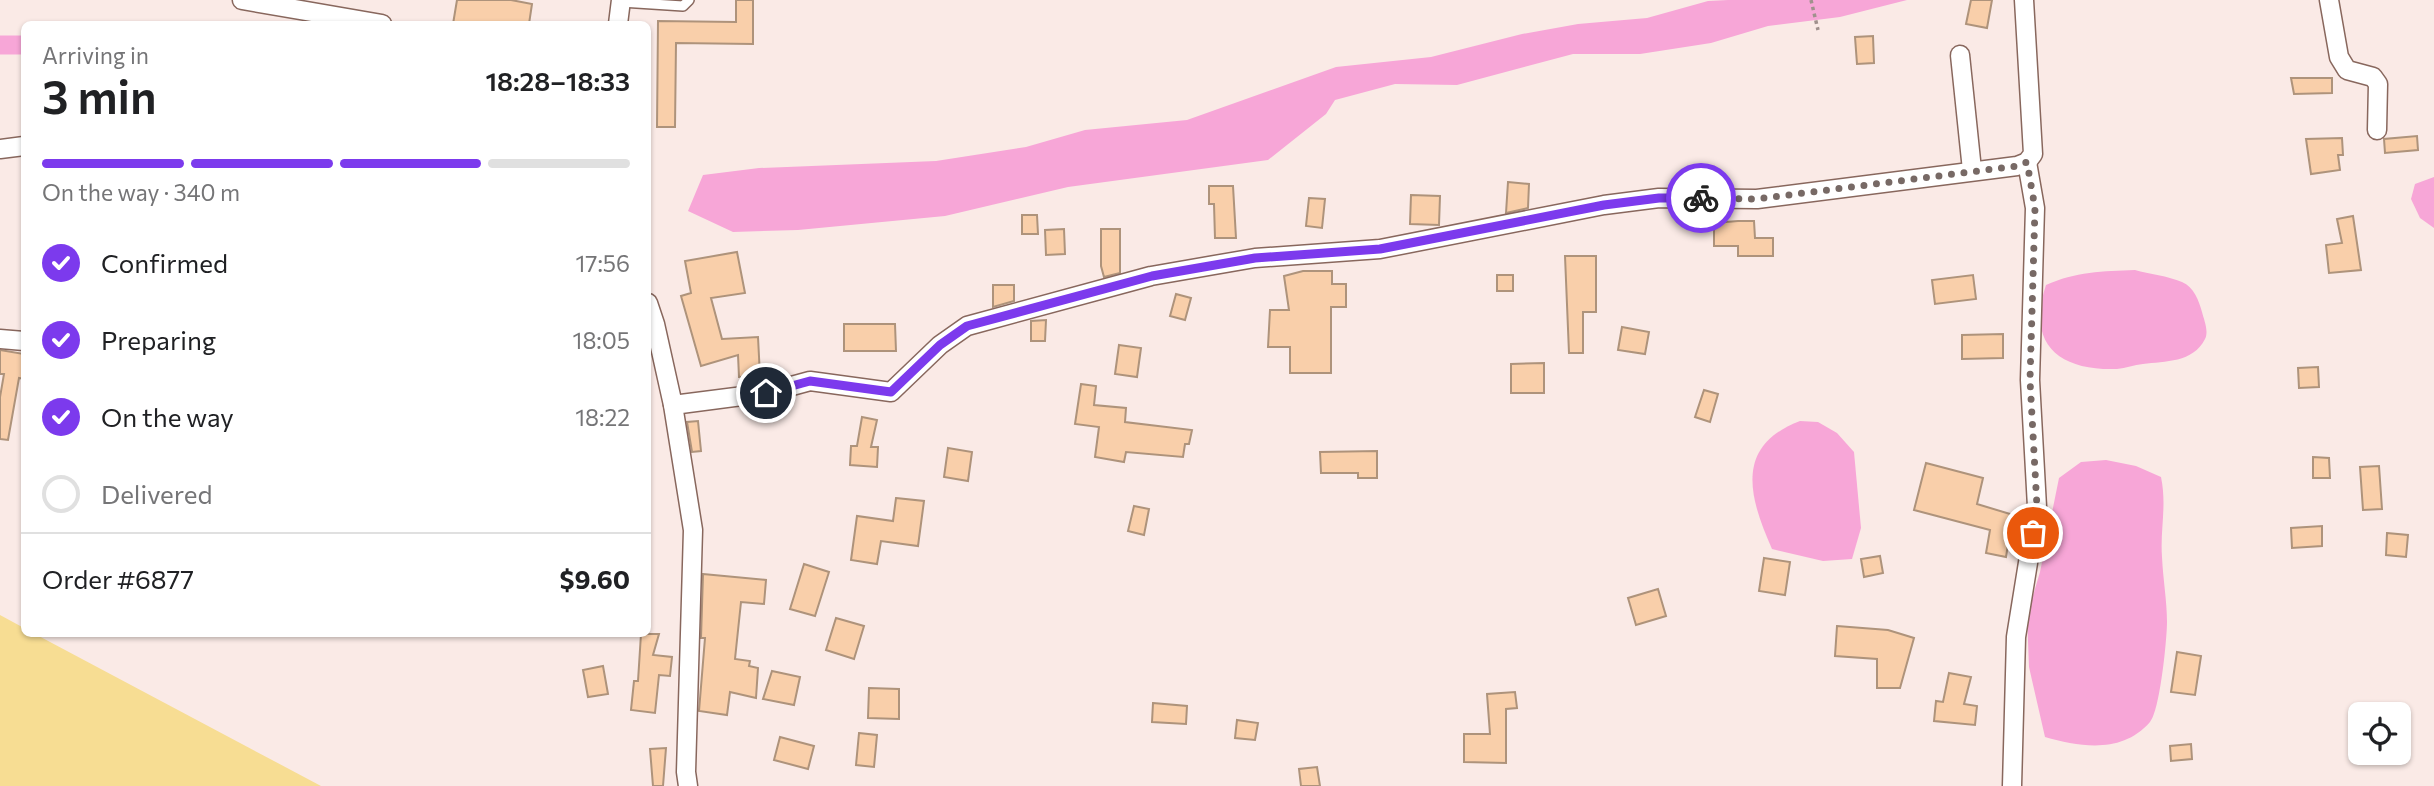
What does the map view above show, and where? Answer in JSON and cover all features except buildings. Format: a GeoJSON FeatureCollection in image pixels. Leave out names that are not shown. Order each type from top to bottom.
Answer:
{"type":"FeatureCollection","features":[{"type":"Feature","properties":{"kind":"street"},"geometry":{"type":"LineString","coordinates":[[242,0],[364,21]]}},
{"type":"Feature","properties":{"kind":"street"},"geometry":{"type":"LineString","coordinates":[[673,405],[766,393],[810,381],[891,392],[940,345],[967,326],[1152,276],[1255,258],[1380,249],[1632,201],[1659,198],[1757,199],[2017,166],[2027,162],[2033,154],[2024,0]]}},
{"type":"Feature","properties":{"kind":"street"},"geometry":{"type":"LineString","coordinates":[[2329,0],[2339,57],[2347,70],[2372,77],[2378,84],[2376,130]]}},
{"type":"Feature","properties":{"kind":"street"},"geometry":{"type":"LineString","coordinates":[[618,21],[621,1]]}},
{"type":"Feature","properties":{"kind":"street"},"geometry":{"type":"LineString","coordinates":[[1961,55],[1972,170]]}},
{"type":"Feature","properties":{"kind":"street"},"geometry":{"type":"LineString","coordinates":[[0,149],[21,146]]}},
{"type":"Feature","properties":{"kind":"street"},"geometry":{"type":"LineString","coordinates":[[2012,786],[2016,637],[2037,507],[2030,380],[2035,208],[2027,162]]}},
{"type":"Feature","properties":{"kind":"street"},"geometry":{"type":"LineString","coordinates":[[651,312],[673,405],[693,530],[685,772],[688,786]]}},
{"type":"Feature","properties":{"kind":"street"},"geometry":{"type":"LineString","coordinates":[[0,339],[21,341]]}},
{"type":"Feature","properties":{"kind":"lane"},"geometry":{"type":"LineString","coordinates":[[621,1],[683,6],[690,0]]}},
{"type":"Feature","properties":{"kind":"path"},"geometry":{"type":"LineString","coordinates":[[1811,0],[1818,30]]}},
{"type":"Feature","properties":{"kind":"shaded area"},"geometry":{"type":"Polygon","coordinates":[[[1907,0],[1840,17],[1768,26],[1711,43],[1640,54],[1573,54],[1457,85],[1395,84],[1335,100],[1326,114],[1268,160],[1068,187],[945,216],[798,230],[733,232],[688,211],[703,175],[759,168],[936,161],[1026,147],[1085,130],[1187,120],[1336,67],[1431,57],[1522,34],[1578,24],[1647,18],[1708,1],[1907,0]]]}},
{"type":"Feature","properties":{"kind":"shaded area"},"geometry":{"type":"Polygon","coordinates":[[[2434,177],[2434,228],[2420,218],[2411,199],[2415,184],[2434,177]]]}},
{"type":"Feature","properties":{"kind":"shaded area"},"geometry":{"type":"Polygon","coordinates":[[[2135,270],[2177,280],[2193,291],[2206,329],[2205,339],[2200,347],[2186,357],[2117,369],[2079,365],[2052,350],[2044,338],[2040,323],[2046,285],[2078,275],[2135,270]]]}},
{"type":"Feature","properties":{"kind":"shaded area"},"geometry":{"type":"Polygon","coordinates":[[[1800,421],[1818,422],[1837,433],[1854,452],[1861,528],[1852,559],[1823,561],[1772,549],[1764,530],[1753,492],[1756,459],[1765,444],[1779,432],[1800,421]]]}},
{"type":"Feature","properties":{"kind":"shaded area"},"geometry":{"type":"Polygon","coordinates":[[[2106,460],[2136,466],[2161,477],[2162,557],[2167,631],[2160,690],[2150,722],[2127,739],[2087,745],[2045,737],[2029,667],[2027,616],[2040,572],[2059,478],[2081,462],[2106,460]]]}},
{"type":"Feature","properties":{"kind":"shaded area"},"geometry":{"type":"Polygon","coordinates":[[[0,615],[21,626],[21,637],[41,637],[321,786],[0,786],[0,615]]]}},
{"type":"Feature","properties":{"kind":"waterway"},"geometry":{"type":"LineString","coordinates":[[0,45],[21,45]]}},
{"type":"Feature","properties":{"kind":"way so far"},"geometry":{"type":"LineString","coordinates":[[1701,198],[1757,199],[2017,166],[2027,162],[2035,208],[2030,380],[2037,507],[2033,533]]}},
{"type":"Feature","properties":{"kind":"route"},"geometry":{"type":"LineString","coordinates":[[766,393],[810,381],[891,392],[940,345],[967,326],[1152,276],[1255,258],[1380,249],[1604,205],[1659,198],[1701,198]]}}]}
